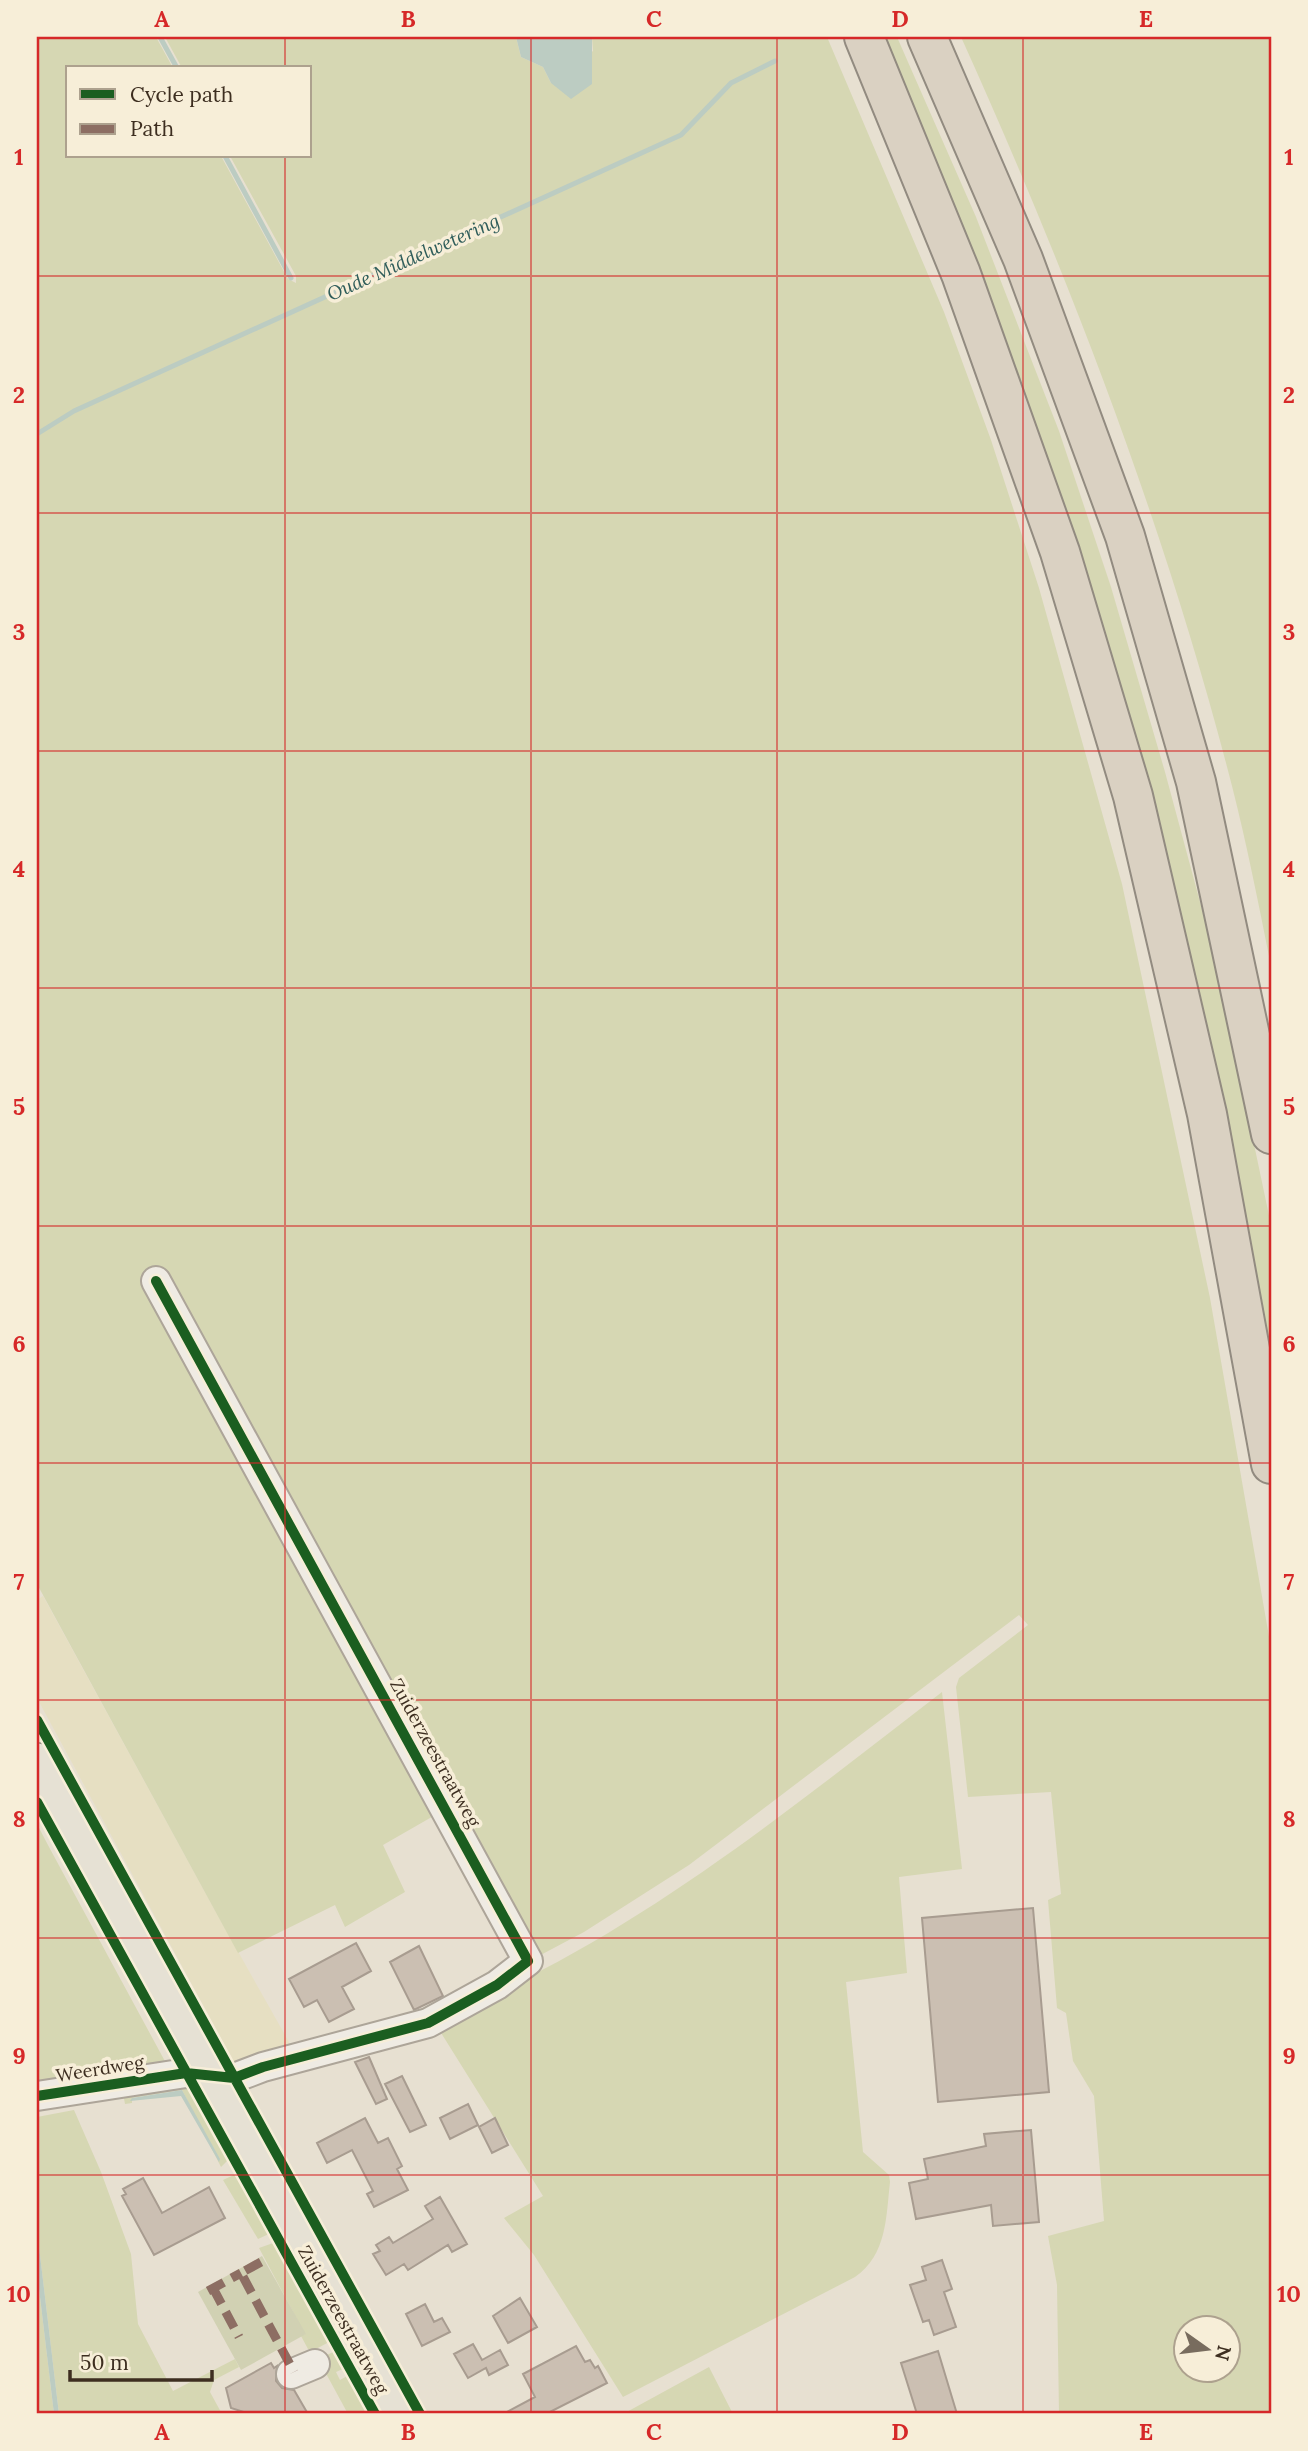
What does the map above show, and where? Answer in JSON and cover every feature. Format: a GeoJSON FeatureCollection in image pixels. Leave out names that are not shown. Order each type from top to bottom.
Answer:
{"type":"FeatureCollection","features":[{"type":"Feature","properties":{"kind":"highway"},"geometry":{"type":"LineString","coordinates":[[864,37],[961,274],[1051,527],[1133,796],[1207,1114],[1271,1464]]}},
{"type":"Feature","properties":{"kind":"highway"},"geometry":{"type":"LineString","coordinates":[[928,37],[1023,259],[1125,536],[1196,782],[1271,1134]]}},
{"type":"Feature","properties":{"kind":"main road","name":"Zuiderzeestraatweg"},"geometry":{"type":"LineString","coordinates":[[37,1761],[395,2414]]}},
{"type":"Feature","properties":{"kind":"street","name":"Zuiderzeestraatweg"},"geometry":{"type":"LineString","coordinates":[[156,1281],[528,1961],[497,1985],[428,2023],[263,2067],[233,2078],[210,2075]]}},
{"type":"Feature","properties":{"kind":"street","name":"Weerdweg"},"geometry":{"type":"LineString","coordinates":[[37,2096],[186,2073],[210,2075]]}},
{"type":"Feature","properties":{"kind":"shaded area"},"geometry":{"type":"Polygon","coordinates":[[[516,37],[592,37],[592,84],[571,99],[551,83],[543,67],[521,57],[516,37]]]}},
{"type":"Feature","properties":{"kind":"shaded area"},"geometry":{"type":"Polygon","coordinates":[[[43,1596],[294,2051],[237,2068],[37,1698],[37,1600],[43,1596]]]}},
{"type":"Feature","properties":{"kind":"shaded area"},"geometry":{"type":"Polygon","coordinates":[[[182,2090],[220,2159],[219,2162],[181,2096],[130,2101],[132,2098],[182,2090]]]}},
{"type":"Feature","properties":{"kind":"shaded area"},"geometry":{"type":"Polygon","coordinates":[[[37,2230],[59,2414],[54,2414],[37,2272],[37,2230]]]}},
{"type":"Feature","properties":{"kind":"green space"},"geometry":{"type":"Polygon","coordinates":[[[37,37],[156,37],[172,66],[66,66],[66,158],[222,158],[288,279],[296,283],[296,276],[231,158],[312,158],[312,66],[181,66],[165,37],[516,37],[521,57],[543,67],[551,83],[593,51],[592,37],[827,37],[944,312],[991,440],[1039,588],[1122,884],[1210,1298],[1271,1648],[1271,2414],[1059,2414],[1057,2285],[1048,2236],[1104,2221],[1094,2096],[1073,2061],[1066,2013],[1057,2008],[1048,1900],[1061,1894],[1051,1792],[968,1797],[956,1687],[959,1678],[1028,1625],[1019,1615],[689,1865],[584,1932],[535,1958],[437,1814],[383,1845],[405,1892],[345,1927],[335,1905],[238,1953],[37,1584],[37,37]]]}},
{"type":"Feature","properties":{"kind":"green space"},"geometry":{"type":"Polygon","coordinates":[[[882,37],[897,37],[976,217],[1059,431],[1111,587],[1165,772],[1214,954],[1271,1225],[1271,1394],[1213,1085],[882,37]]]}},
{"type":"Feature","properties":{"kind":"green space"},"geometry":{"type":"Polygon","coordinates":[[[961,37],[1271,37],[1271,966],[1232,786],[1206,690],[1146,500],[1077,312],[961,37]]]}},
{"type":"Feature","properties":{"kind":"green space"},"geometry":{"type":"Polygon","coordinates":[[[942,1692],[962,1869],[899,1877],[907,1973],[846,1982],[863,2152],[889,2175],[890,2182],[886,2222],[879,2247],[866,2268],[855,2277],[623,2397],[534,2255],[504,2218],[543,2196],[433,2020],[503,1990],[570,1955],[635,1916],[761,1830],[942,1692]]]}},
{"type":"Feature","properties":{"kind":"green space"},"geometry":{"type":"Polygon","coordinates":[[[37,1824],[49,1847],[167,2065],[37,2084],[37,1824]]]}},
{"type":"Feature","properties":{"kind":"green space"},"geometry":{"type":"Polygon","coordinates":[[[190,2086],[230,2158],[221,2167],[182,2090],[132,2098],[132,2103],[125,2104],[123,2093],[190,2086]]]}},
{"type":"Feature","properties":{"kind":"green space"},"geometry":{"type":"Polygon","coordinates":[[[74,2110],[101,2172],[131,2254],[138,2324],[173,2391],[235,2359],[239,2367],[214,2380],[210,2392],[222,2414],[59,2414],[37,2230],[37,2117],[74,2110]]]}},
{"type":"Feature","properties":{"kind":"green space"},"geometry":{"type":"Polygon","coordinates":[[[238,2173],[271,2233],[258,2239],[223,2180],[238,2173]]]}},
{"type":"Feature","properties":{"kind":"green space"},"geometry":{"type":"Polygon","coordinates":[[[276,2242],[331,2341],[314,2350],[308,2349],[301,2336],[305,2334],[259,2248],[276,2242]]]}},
{"type":"Feature","properties":{"kind":"green space"},"geometry":{"type":"Polygon","coordinates":[[[262,2256],[306,2334],[241,2370],[198,2292],[262,2256]]]}},
{"type":"Feature","properties":{"kind":"green space"},"geometry":{"type":"Polygon","coordinates":[[[37,2272],[54,2414],[37,2414],[37,2272]]]}},
{"type":"Feature","properties":{"kind":"green space"},"geometry":{"type":"Polygon","coordinates":[[[335,2351],[345,2368],[336,2372],[340,2380],[349,2375],[370,2414],[348,2414],[323,2368],[325,2356],[335,2351]]]}},
{"type":"Feature","properties":{"kind":"green space"},"geometry":{"type":"Polygon","coordinates":[[[709,2367],[733,2414],[623,2414],[709,2367]]]}},
{"type":"Feature","properties":{"kind":"building"},"geometry":{"type":"Polygon","coordinates":[[[1033,1908],[1049,2092],[938,2102],[922,1918],[1033,1908]]]}},
{"type":"Feature","properties":{"kind":"building"},"geometry":{"type":"Polygon","coordinates":[[[356,1943],[371,1971],[342,1987],[354,2009],[329,2022],[317,2000],[304,2007],[289,1979],[356,1943]]]}},
{"type":"Feature","properties":{"kind":"building"},"geometry":{"type":"Polygon","coordinates":[[[419,1946],[443,1996],[414,2010],[390,1962],[419,1946]]]}},
{"type":"Feature","properties":{"kind":"building"},"geometry":{"type":"Polygon","coordinates":[[[369,2057],[387,2099],[376,2104],[355,2062],[369,2057]]]}},
{"type":"Feature","properties":{"kind":"building"},"geometry":{"type":"Polygon","coordinates":[[[402,2076],[426,2125],[410,2132],[385,2084],[402,2076]]]}},
{"type":"Feature","properties":{"kind":"building"},"geometry":{"type":"Polygon","coordinates":[[[468,2104],[478,2125],[450,2139],[440,2118],[468,2104]]]}},
{"type":"Feature","properties":{"kind":"building"},"geometry":{"type":"Polygon","coordinates":[[[365,2118],[378,2143],[388,2138],[402,2166],[397,2169],[408,2190],[374,2207],[367,2194],[373,2191],[352,2150],[327,2163],[317,2143],[365,2118]]]}},
{"type":"Feature","properties":{"kind":"building"},"geometry":{"type":"Polygon","coordinates":[[[495,2118],[508,2145],[492,2153],[479,2127],[495,2118]]]}},
{"type":"Feature","properties":{"kind":"building"},"geometry":{"type":"Polygon","coordinates":[[[1031,2130],[1039,2222],[993,2226],[991,2205],[916,2219],[909,2183],[928,2179],[924,2159],[986,2146],[984,2134],[1031,2130]]]}},
{"type":"Feature","properties":{"kind":"building"},"geometry":{"type":"Polygon","coordinates":[[[143,2178],[162,2213],[209,2187],[225,2218],[154,2255],[122,2196],[126,2194],[123,2189],[143,2178]]]}},
{"type":"Feature","properties":{"kind":"building"},"geometry":{"type":"Polygon","coordinates":[[[440,2197],[467,2244],[452,2252],[448,2245],[408,2270],[404,2264],[386,2275],[373,2254],[380,2251],[376,2245],[389,2237],[393,2243],[433,2219],[425,2206],[440,2197]]]}},
{"type":"Feature","properties":{"kind":"building"},"geometry":{"type":"Polygon","coordinates":[[[942,2260],[952,2289],[944,2292],[956,2327],[934,2335],[929,2320],[923,2322],[910,2285],[926,2280],[922,2267],[942,2260]]]}},
{"type":"Feature","properties":{"kind":"building"},"geometry":{"type":"Polygon","coordinates":[[[520,2298],[537,2327],[508,2343],[493,2316],[520,2298]]]}},
{"type":"Feature","properties":{"kind":"building"},"geometry":{"type":"Polygon","coordinates":[[[425,2304],[434,2322],[442,2318],[450,2332],[422,2346],[406,2314],[425,2304]]]}},
{"type":"Feature","properties":{"kind":"building"},"geometry":{"type":"Polygon","coordinates":[[[473,2344],[482,2360],[500,2350],[508,2365],[489,2375],[486,2368],[468,2378],[454,2354],[473,2344]]]}},
{"type":"Feature","properties":{"kind":"building"},"geometry":{"type":"Polygon","coordinates":[[[576,2346],[585,2362],[590,2360],[595,2368],[598,2366],[607,2383],[546,2414],[503,2414],[535,2397],[523,2374],[576,2346]]]}},
{"type":"Feature","properties":{"kind":"building"},"geometry":{"type":"Polygon","coordinates":[[[938,2351],[957,2414],[917,2414],[901,2363],[938,2351]]]}},
{"type":"Feature","properties":{"kind":"building"},"geometry":{"type":"Polygon","coordinates":[[[271,2363],[274,2368],[277,2366],[276,2381],[282,2388],[294,2390],[308,2414],[250,2414],[231,2408],[226,2388],[271,2363]]]}},
{"type":"Feature","properties":{"kind":"waterway"},"geometry":{"type":"LineString","coordinates":[[160,37],[176,66]]}},
{"type":"Feature","properties":{"kind":"waterway","name":"Oude Middelwetering"},"geometry":{"type":"LineString","coordinates":[[37,434],[74,411],[681,135],[731,83],[775,61]]}},
{"type":"Feature","properties":{"kind":"waterway"},"geometry":{"type":"LineString","coordinates":[[226,158],[291,278]]}},
{"type":"Feature","properties":{"kind":"marked path"},"geometry":{"type":"LineString","coordinates":[[261,2262],[241,2273],[294,2372]]}},
{"type":"Feature","properties":{"kind":"marked path"},"geometry":{"type":"LineString","coordinates":[[208,2291],[241,2273]]}},
{"type":"Feature","properties":{"kind":"marked path"},"geometry":{"type":"LineString","coordinates":[[213,2288],[239,2337]]}},
{"type":"Feature","properties":{"kind":"cycle path"},"geometry":{"type":"LineString","coordinates":[[37,2096],[186,2073],[234,2078],[263,2067],[428,2023],[497,1985],[528,1961],[156,1281]]}},
{"type":"Feature","properties":{"kind":"cycle path"},"geometry":{"type":"LineString","coordinates":[[37,1720],[420,2414]]}},
{"type":"Feature","properties":{"kind":"cycle path"},"geometry":{"type":"LineString","coordinates":[[37,1802],[375,2414]]}}]}
